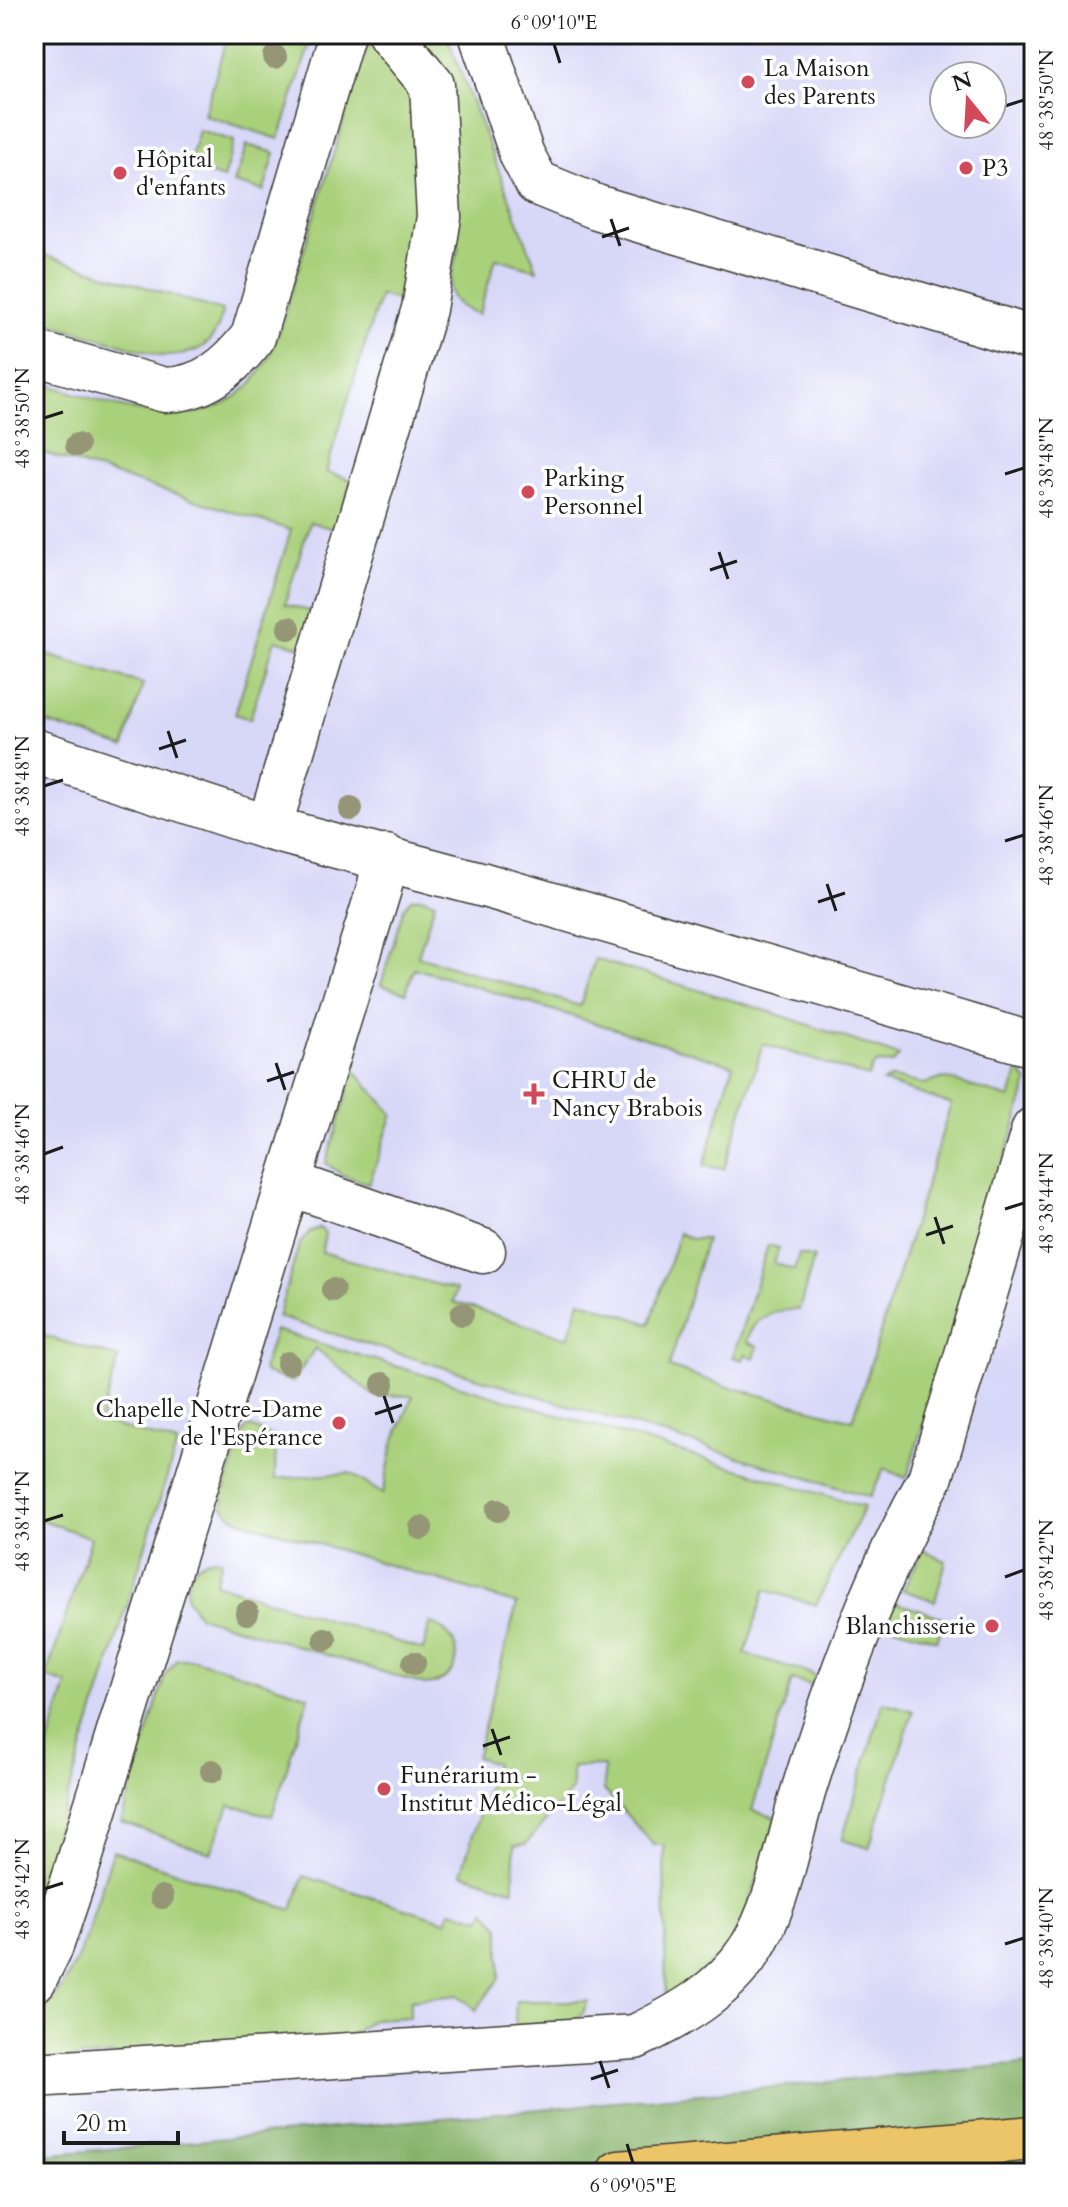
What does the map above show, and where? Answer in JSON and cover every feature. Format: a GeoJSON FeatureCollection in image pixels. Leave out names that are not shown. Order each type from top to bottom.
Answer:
{"type":"FeatureCollection","features":[{"type":"Feature","properties":{"kind":"highway"},"geometry":{"type":"LineString","coordinates":[[619,2173],[1034,2138]]}},
{"type":"Feature","properties":{"kind":"lane"},"geometry":{"type":"LineString","coordinates":[[34,353],[165,390],[199,384],[237,358],[253,337],[342,34]]}},
{"type":"Feature","properties":{"kind":"lane"},"geometry":{"type":"LineString","coordinates":[[269,828],[424,309],[439,217],[432,85],[390,34]]}},
{"type":"Feature","properties":{"kind":"lane"},"geometry":{"type":"LineString","coordinates":[[481,34],[522,155],[537,183],[596,207],[1034,339]]}},
{"type":"Feature","properties":{"kind":"lane"},"geometry":{"type":"LineString","coordinates":[[34,751],[269,828],[386,857],[1034,1045]]}},
{"type":"Feature","properties":{"kind":"lane"},"geometry":{"type":"LineString","coordinates":[[34,1980],[51,1946],[75,1875],[375,903],[386,857]]}},
{"type":"Feature","properties":{"kind":"lane"},"geometry":{"type":"LineString","coordinates":[[34,2075],[635,2037],[683,2014],[715,1989],[750,1950],[766,1919],[804,1790],[860,1623],[930,1479],[1034,1129]]}},
{"type":"Feature","properties":{"kind":"lane"},"geometry":{"type":"LineString","coordinates":[[289,1183],[483,1251]]}},
{"type":"Feature","properties":{"kind":"shaded area","name":"CHRU de Nancy Brabois"},"geometry":{"type":"Polygon","coordinates":[[[34,34],[1034,34],[1034,2063],[34,2156],[34,34]]]}},
{"type":"Feature","properties":{"kind":"green space"},"geometry":{"type":"Polygon","coordinates":[[[228,34],[313,34],[279,139],[204,115],[228,34]]]}},
{"type":"Feature","properties":{"kind":"green space"},"geometry":{"type":"Polygon","coordinates":[[[420,34],[446,34],[537,270],[496,258],[479,314],[457,303],[453,296],[451,278],[459,246],[428,235],[406,303],[380,295],[326,472],[352,480],[337,530],[310,522],[285,604],[312,612],[301,647],[275,640],[250,719],[235,714],[291,530],[34,450],[34,380],[95,400],[160,414],[190,414],[219,406],[245,389],[267,361],[282,321],[367,45],[394,52],[411,63],[420,34]]]}},
{"type":"Feature","properties":{"kind":"green space"},"geometry":{"type":"Polygon","coordinates":[[[199,130],[234,141],[223,179],[188,167],[199,130]]]}},
{"type":"Feature","properties":{"kind":"green space"},"geometry":{"type":"Polygon","coordinates":[[[247,145],[275,153],[264,191],[234,183],[247,145]]]}},
{"type":"Feature","properties":{"kind":"green space"},"geometry":{"type":"Polygon","coordinates":[[[34,252],[222,311],[215,333],[194,351],[161,356],[34,319],[34,252]]]}},
{"type":"Feature","properties":{"kind":"green space"},"geometry":{"type":"Polygon","coordinates":[[[34,651],[143,684],[124,747],[34,719],[34,651]]]}},
{"type":"Feature","properties":{"kind":"green space"},"geometry":{"type":"Polygon","coordinates":[[[421,897],[435,902],[418,956],[580,1006],[595,959],[768,1011],[899,1056],[892,1064],[876,1064],[868,1077],[763,1044],[724,1169],[704,1166],[733,1065],[414,968],[406,993],[381,985],[404,907],[411,899],[421,897]]]}},
{"type":"Feature","properties":{"kind":"green space"},"geometry":{"type":"Polygon","coordinates":[[[1019,1069],[1028,1083],[908,1474],[905,1478],[884,1468],[870,1497],[278,1317],[299,1245],[309,1232],[320,1228],[325,1233],[322,1252],[456,1290],[453,1302],[568,1338],[580,1300],[650,1324],[679,1233],[691,1239],[706,1239],[669,1367],[726,1386],[853,1420],[951,1104],[883,1082],[892,1078],[924,1084],[944,1078],[1010,1098],[1019,1069]]]}},
{"type":"Feature","properties":{"kind":"green space"},"geometry":{"type":"Polygon","coordinates":[[[354,1070],[393,1114],[369,1184],[342,1175],[326,1163],[354,1070]]]}},
{"type":"Feature","properties":{"kind":"green space"},"geometry":{"type":"Polygon","coordinates":[[[768,1245],[779,1248],[774,1263],[794,1270],[799,1254],[814,1258],[799,1310],[773,1313],[759,1321],[747,1342],[758,1346],[754,1358],[745,1354],[743,1360],[733,1357],[768,1245]]]}},
{"type":"Feature","properties":{"kind":"green space"},"geometry":{"type":"Polygon","coordinates":[[[275,1330],[864,1507],[816,1605],[765,1590],[745,1654],[810,1673],[815,1676],[816,1687],[792,1680],[752,1810],[777,1818],[746,1914],[724,1951],[666,2004],[664,1845],[654,1845],[604,1790],[604,1766],[572,1767],[572,1790],[526,1844],[514,1845],[514,1890],[461,1873],[495,1763],[476,1757],[517,1604],[233,1518],[223,1507],[223,1493],[242,1436],[251,1427],[276,1438],[275,1479],[350,1473],[383,1494],[393,1444],[413,1396],[373,1395],[315,1348],[293,1382],[265,1373],[263,1368],[275,1330]]]}},
{"type":"Feature","properties":{"kind":"green space"},"geometry":{"type":"Polygon","coordinates":[[[34,1333],[119,1358],[100,1421],[177,1444],[34,1905],[34,1786],[67,1684],[46,1677],[91,1538],[34,1517],[34,1333]]]}},
{"type":"Feature","properties":{"kind":"green space"},"geometry":{"type":"Polygon","coordinates":[[[923,1550],[946,1561],[935,1601],[903,1590],[923,1550]]]}},
{"type":"Feature","properties":{"kind":"green space"},"geometry":{"type":"Polygon","coordinates":[[[212,1558],[222,1560],[215,1583],[423,1650],[430,1623],[442,1629],[456,1647],[454,1667],[438,1682],[425,1685],[199,1616],[187,1599],[187,1585],[195,1568],[212,1558]]]}},
{"type":"Feature","properties":{"kind":"green space"},"geometry":{"type":"Polygon","coordinates":[[[896,1603],[945,1618],[937,1640],[889,1625],[896,1603]]]}},
{"type":"Feature","properties":{"kind":"green space"},"geometry":{"type":"Polygon","coordinates":[[[177,1659],[195,1659],[309,1696],[272,1816],[229,1805],[211,1853],[121,1822],[165,1675],[177,1659]]]}},
{"type":"Feature","properties":{"kind":"green space"},"geometry":{"type":"Polygon","coordinates":[[[883,1702],[913,1711],[869,1848],[842,1840],[883,1702]]]}},
{"type":"Feature","properties":{"kind":"green space"},"geometry":{"type":"Polygon","coordinates":[[[113,1851],[292,1910],[304,1876],[446,1921],[450,1911],[482,1918],[485,1910],[500,1927],[500,1978],[476,2010],[458,1995],[410,2000],[410,2017],[374,2019],[346,2038],[34,2061],[34,2025],[76,1962],[113,1851]]]}},
{"type":"Feature","properties":{"kind":"green space"},"geometry":{"type":"Polygon","coordinates":[[[516,2001],[588,2001],[582,2015],[575,2021],[515,2026],[516,2001]]]}},
{"type":"Feature","properties":{"kind":"green space"},"geometry":{"type":"Polygon","coordinates":[[[1034,2063],[1034,2173],[34,2173],[34,2156],[1034,2063]]]}},
{"type":"Feature","properties":{"kind":"place","name":"La Maison des Parents"},"geometry":{"type":"Point","coordinates":[748,82]}},
{"type":"Feature","properties":{"kind":"place","name":"P3"},"geometry":{"type":"Point","coordinates":[966,168]}},
{"type":"Feature","properties":{"kind":"place","name":"Hôpital d'enfants"},"geometry":{"type":"Point","coordinates":[120,173]}},
{"type":"Feature","properties":{"kind":"place","name":"Parking Personnel"},"geometry":{"type":"Point","coordinates":[528,492]}},
{"type":"Feature","properties":{"kind":"place","name":"CHRU de Nancy Brabois"},"geometry":{"type":"Point","coordinates":[534,1094]}},
{"type":"Feature","properties":{"kind":"place","name":"Chapelle Notre-Dame de l'Espérance"},"geometry":{"type":"Point","coordinates":[339,1423]}},
{"type":"Feature","properties":{"kind":"place","name":"Blanchisserie"},"geometry":{"type":"Point","coordinates":[992,1626]}},
{"type":"Feature","properties":{"kind":"place","name":"Funérarium - Institut Médico-Légal"},"geometry":{"type":"Point","coordinates":[384,1789]}}]}
